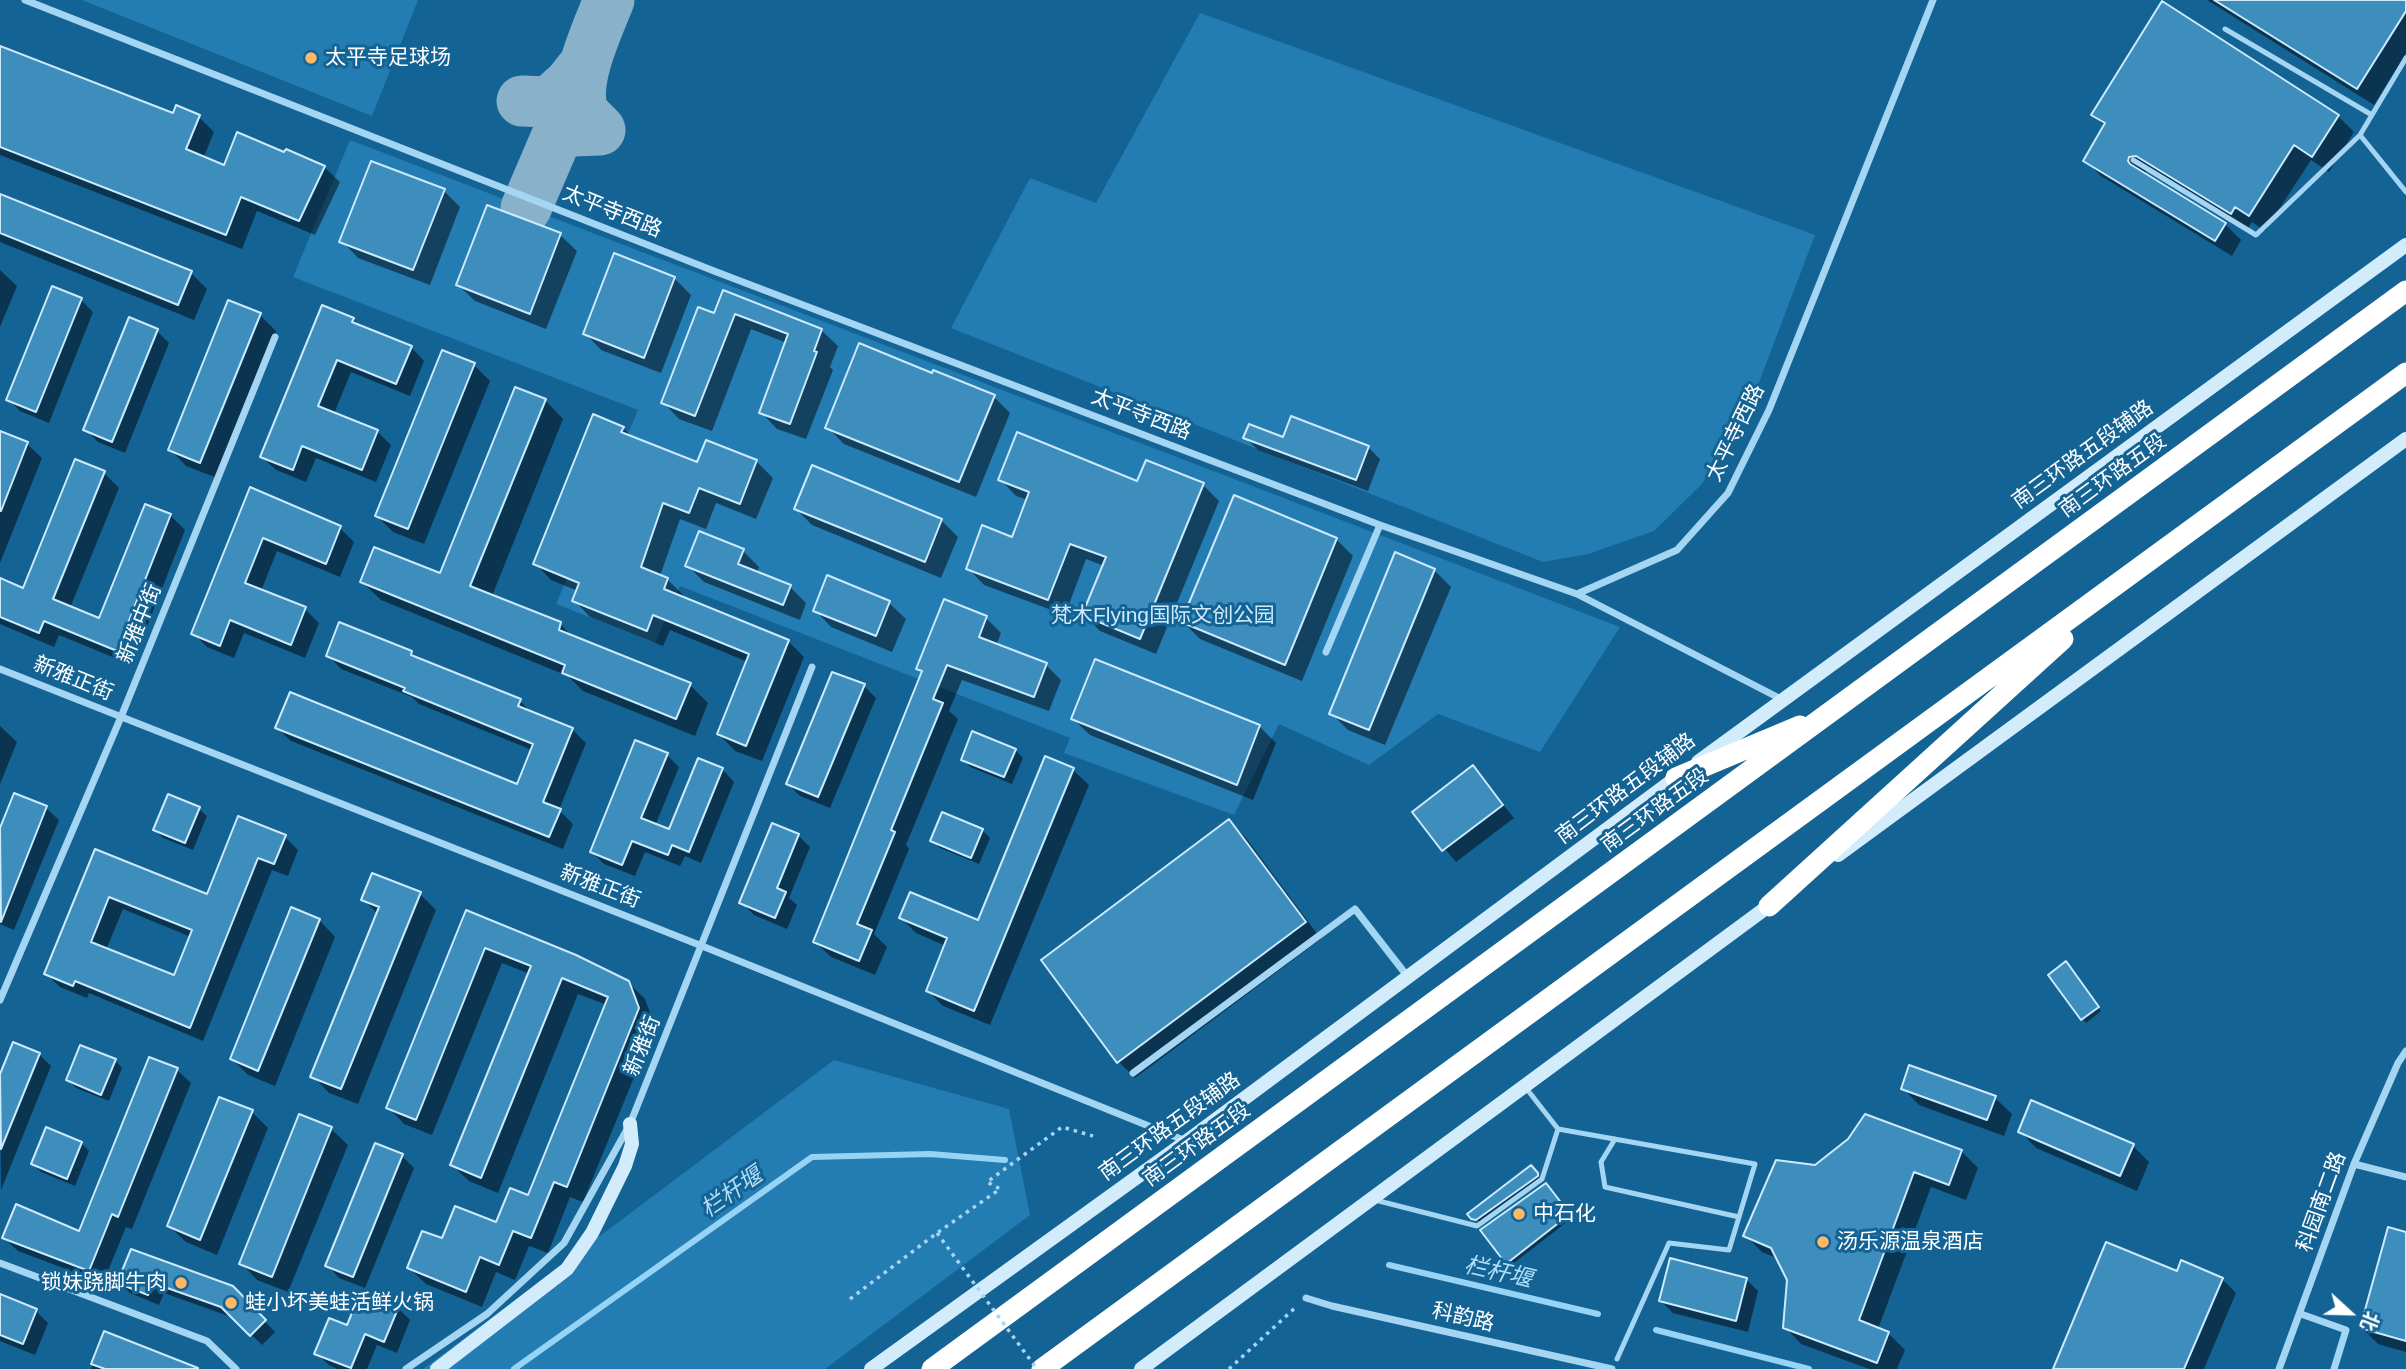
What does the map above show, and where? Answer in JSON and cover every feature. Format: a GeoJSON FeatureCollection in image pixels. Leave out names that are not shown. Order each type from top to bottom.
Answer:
{"type":"FeatureCollection","features":[{"type":"Feature","properties":{"kind":"highway","name":"南三环路五段"},"geometry":{"type":"LineString","coordinates":[[932,1369],[2406,291]]}},
{"type":"Feature","properties":{"kind":"highway"},"geometry":{"type":"LineString","coordinates":[[1040,1369],[2406,373]]}},
{"type":"Feature","properties":{"kind":"highway"},"geometry":{"type":"LineString","coordinates":[[1769,906],[2144,565]]}},
{"type":"Feature","properties":{"kind":"highway"},"geometry":{"type":"LineString","coordinates":[[1676,778],[1831,713]]}},
{"type":"Feature","properties":{"kind":"main road","name":"南三环路五段辅路"},"geometry":{"type":"LineString","coordinates":[[871,1369],[1187,1141],[1676,778],[2406,245]]}},
{"type":"Feature","properties":{"kind":"main road"},"geometry":{"type":"LineString","coordinates":[[1141,1369],[2406,439]]}},
{"type":"Feature","properties":{"kind":"main road"},"geometry":{"type":"LineString","coordinates":[[437,1369],[567,1269],[592,1233],[625,1166],[632,1144],[630,1124]]}},
{"type":"Feature","properties":{"kind":"street","name":"太平寺西路"},"geometry":{"type":"LineString","coordinates":[[25,0],[714,271],[1380,525],[1577,594],[1676,550],[1728,493],[1769,410],[1933,0]]}},
{"type":"Feature","properties":{"kind":"street","name":"新雅中街"},"geometry":{"type":"LineString","coordinates":[[0,1000],[121,717],[275,337]]}},
{"type":"Feature","properties":{"kind":"street"},"geometry":{"type":"LineString","coordinates":[[1326,652],[1380,525]]}},
{"type":"Feature","properties":{"kind":"street"},"geometry":{"type":"LineString","coordinates":[[1577,594],[1783,700]]}},
{"type":"Feature","properties":{"kind":"street","name":"新雅街"},"geometry":{"type":"LineString","coordinates":[[406,1369],[487,1314],[564,1243],[630,1124],[812,667]]}},
{"type":"Feature","properties":{"kind":"street","name":"新雅正街"},"geometry":{"type":"LineString","coordinates":[[0,669],[1187,1141]]}},
{"type":"Feature","properties":{"kind":"street"},"geometry":{"type":"LineString","coordinates":[[1133,1073],[1355,909],[1408,978]]}},
{"type":"Feature","properties":{"kind":"street","name":"科园南二路"},"geometry":{"type":"LineString","coordinates":[[2279,1369],[2354,1164],[2398,1063],[2406,1051]]}},
{"type":"Feature","properties":{"kind":"street"},"geometry":{"type":"LineString","coordinates":[[2354,1164],[2406,1177]]}},
{"type":"Feature","properties":{"kind":"street"},"geometry":{"type":"LineString","coordinates":[[0,1263],[207,1341],[236,1369]]}},
{"type":"Feature","properties":{"kind":"street","name":"科韵路"},"geometry":{"type":"LineString","coordinates":[[1306,1298],[1613,1369]]}},
{"type":"Feature","properties":{"kind":"street"},"geometry":{"type":"LineString","coordinates":[[2301,1314],[2346,1330],[2334,1369]]}},
{"type":"Feature","properties":{"kind":"street"},"geometry":{"type":"LineString","coordinates":[[1613,1369],[1617,1359]]}},
{"type":"Feature","properties":{"kind":"lane"},"geometry":{"type":"LineString","coordinates":[[2225,29],[2372,115]]}},
{"type":"Feature","properties":{"kind":"lane"},"geometry":{"type":"LineString","coordinates":[[2133,160],[2256,235],[2360,135],[2406,58]]}},
{"type":"Feature","properties":{"kind":"lane"},"geometry":{"type":"LineString","coordinates":[[2360,135],[2406,192]]}},
{"type":"Feature","properties":{"kind":"lane"},"geometry":{"type":"LineString","coordinates":[[1524,1086],[1558,1129],[1755,1164],[1729,1250],[1669,1243],[1617,1359]]}},
{"type":"Feature","properties":{"kind":"lane"},"geometry":{"type":"LineString","coordinates":[[1372,1199],[1477,1226],[1542,1179],[1558,1129]]}},
{"type":"Feature","properties":{"kind":"lane"},"geometry":{"type":"LineString","coordinates":[[1615,1139],[1601,1162],[1605,1187],[1739,1217]]}},
{"type":"Feature","properties":{"kind":"path"},"geometry":{"type":"LineString","coordinates":[[850,1300],[937,1233],[988,1199],[1000,1189],[988,1182],[1062,1127],[1093,1136]]}},
{"type":"Feature","properties":{"kind":"path"},"geometry":{"type":"LineString","coordinates":[[937,1233],[1040,1369]]}},
{"type":"Feature","properties":{"kind":"path"},"geometry":{"type":"LineString","coordinates":[[1229,1369],[1306,1298]]}},
{"type":"Feature","properties":{"kind":"green space","name":"太平寺足球场"},"geometry":{"type":"Polygon","coordinates":[[[82,0],[418,0],[372,116],[82,0]]]}},
{"type":"Feature","properties":{"kind":"green space"},"geometry":{"type":"Polygon","coordinates":[[[1200,13],[1815,235],[1742,427],[1701,485],[1654,531],[1588,554],[1543,562],[951,328],[1030,178],[1096,203],[1200,13]]]}},
{"type":"Feature","properties":{"kind":"green space","name":"梵木Flying国际文创公园"},"geometry":{"type":"Polygon","coordinates":[[[350,140],[1620,627],[1540,752],[1438,714],[1369,765],[1279,724],[1234,815],[1064,753],[1070,738],[680,586],[655,643],[556,604],[638,410],[293,277],[350,140]]]}},
{"type":"Feature","properties":{"kind":"green space"},"geometry":{"type":"Polygon","coordinates":[[[834,1060],[1009,1109],[1030,1215],[825,1369],[423,1369],[834,1060]]]}},
{"type":"Feature","properties":{"kind":"building"},"geometry":{"type":"Polygon","coordinates":[[[2214,0],[2406,0],[2406,11],[2357,89],[2214,0]]]}},
{"type":"Feature","properties":{"kind":"building"},"geometry":{"type":"Polygon","coordinates":[[[2162,1],[2339,115],[2312,157],[2294,145],[2249,216],[2235,207],[2231,214],[2136,156],[2129,157],[2130,164],[2226,223],[2215,241],[2083,161],[2105,123],[2091,115],[2162,1]]]}},
{"type":"Feature","properties":{"kind":"building"},"geometry":{"type":"Polygon","coordinates":[[[0,46],[173,113],[176,105],[200,115],[186,149],[224,165],[237,132],[325,166],[299,221],[241,197],[226,235],[0,147],[0,46]]]}},
{"type":"Feature","properties":{"kind":"building"},"geometry":{"type":"Polygon","coordinates":[[[371,161],[445,189],[413,270],[339,242],[371,161]]]}},
{"type":"Feature","properties":{"kind":"building"},"geometry":{"type":"Polygon","coordinates":[[[0,194],[192,271],[178,305],[0,233],[0,194]]]}},
{"type":"Feature","properties":{"kind":"building"},"geometry":{"type":"Polygon","coordinates":[[[487,205],[561,233],[530,314],[456,285],[487,205]]]}},
{"type":"Feature","properties":{"kind":"building"},"geometry":{"type":"Polygon","coordinates":[[[614,253],[675,277],[644,358],[583,334],[614,253]]]}},
{"type":"Feature","properties":{"kind":"building"},"geometry":{"type":"Polygon","coordinates":[[[52,286],[82,298],[36,412],[6,400],[52,286]]]}},
{"type":"Feature","properties":{"kind":"building"},"geometry":{"type":"Polygon","coordinates":[[[723,290],[822,329],[814,351],[817,352],[790,424],[759,413],[788,334],[735,314],[695,416],[661,403],[698,307],[714,313],[723,290]]]}},
{"type":"Feature","properties":{"kind":"building"},"geometry":{"type":"Polygon","coordinates":[[[228,300],[261,313],[200,463],[168,450],[228,300]]]}},
{"type":"Feature","properties":{"kind":"building"},"geometry":{"type":"Polygon","coordinates":[[[322,305],[354,318],[352,322],[412,346],[396,384],[337,360],[318,406],[378,430],[362,470],[302,446],[293,470],[260,457],[322,305]]]}},
{"type":"Feature","properties":{"kind":"building"},"geometry":{"type":"Polygon","coordinates":[[[129,317],[158,329],[112,442],[83,430],[129,317]]]}},
{"type":"Feature","properties":{"kind":"building"},"geometry":{"type":"Polygon","coordinates":[[[859,343],[995,395],[959,482],[825,428],[859,343]]]}},
{"type":"Feature","properties":{"kind":"building"},"geometry":{"type":"Polygon","coordinates":[[[442,350],[475,363],[408,529],[375,516],[442,350]]]}},
{"type":"Feature","properties":{"kind":"building"},"geometry":{"type":"Polygon","coordinates":[[[515,387],[546,399],[470,586],[561,622],[559,630],[691,683],[676,719],[562,673],[565,665],[360,582],[374,547],[440,573],[515,387]]]}},
{"type":"Feature","properties":{"kind":"building"},"geometry":{"type":"Polygon","coordinates":[[[593,414],[624,427],[621,432],[697,462],[706,440],[757,460],[740,504],[699,488],[689,513],[663,503],[641,567],[668,578],[664,589],[789,640],[746,746],[717,734],[749,654],[653,615],[647,631],[572,601],[579,583],[533,564],[593,414]]]}},
{"type":"Feature","properties":{"kind":"building"},"geometry":{"type":"Polygon","coordinates":[[[1291,416],[1369,446],[1356,480],[1243,438],[1249,424],[1283,437],[1291,416]]]}},
{"type":"Feature","properties":{"kind":"building"},"geometry":{"type":"Polygon","coordinates":[[[0,431],[28,442],[1,511],[0,511],[0,431]]]}},
{"type":"Feature","properties":{"kind":"building"},"geometry":{"type":"Polygon","coordinates":[[[1017,432],[1137,481],[1146,460],[1204,483],[1140,639],[1082,615],[1106,557],[1070,544],[1048,600],[966,569],[982,525],[1012,537],[1029,492],[998,480],[1017,432]]]}},
{"type":"Feature","properties":{"kind":"building"},"geometry":{"type":"Polygon","coordinates":[[[75,459],[105,471],[53,599],[99,618],[145,504],[171,514],[117,651],[44,621],[39,633],[0,617],[0,578],[23,588],[75,459]]]}},
{"type":"Feature","properties":{"kind":"building"},"geometry":{"type":"Polygon","coordinates":[[[812,465],[942,519],[925,562],[794,509],[812,465]]]}},
{"type":"Feature","properties":{"kind":"building"},"geometry":{"type":"Polygon","coordinates":[[[250,487],[341,526],[326,564],[263,538],[245,583],[306,607],[291,645],[230,620],[220,646],[191,634],[250,487]]]}},
{"type":"Feature","properties":{"kind":"building"},"geometry":{"type":"Polygon","coordinates":[[[1234,495],[1337,538],[1285,665],[1181,622],[1234,495]]]}},
{"type":"Feature","properties":{"kind":"building"},"geometry":{"type":"Polygon","coordinates":[[[699,531],[744,549],[738,564],[791,585],[783,605],[685,566],[699,531]]]}},
{"type":"Feature","properties":{"kind":"building"},"geometry":{"type":"Polygon","coordinates":[[[1395,552],[1435,569],[1369,730],[1329,714],[1395,552]]]}},
{"type":"Feature","properties":{"kind":"building"},"geometry":{"type":"Polygon","coordinates":[[[827,575],[890,601],[876,636],[813,611],[827,575]]]}},
{"type":"Feature","properties":{"kind":"building"},"geometry":{"type":"Polygon","coordinates":[[[944,599],[987,616],[979,637],[1047,663],[1034,697],[947,665],[933,699],[943,703],[891,830],[895,832],[857,924],[872,930],[859,961],[813,942],[922,671],[916,669],[944,599]]]}},
{"type":"Feature","properties":{"kind":"building"},"geometry":{"type":"Polygon","coordinates":[[[339,622],[412,651],[411,655],[521,699],[518,706],[573,728],[543,802],[561,809],[549,837],[275,728],[290,692],[517,784],[533,744],[326,656],[339,622]]]}},
{"type":"Feature","properties":{"kind":"building"},"geometry":{"type":"Polygon","coordinates":[[[1095,659],[1260,725],[1237,785],[1071,719],[1095,659]]]}},
{"type":"Feature","properties":{"kind":"building"},"geometry":{"type":"Polygon","coordinates":[[[832,672],[865,684],[818,797],[786,784],[832,672]]]}},
{"type":"Feature","properties":{"kind":"building"},"geometry":{"type":"Polygon","coordinates":[[[972,731],[1016,749],[1004,777],[961,760],[972,731]]]}},
{"type":"Feature","properties":{"kind":"building"},"geometry":{"type":"Polygon","coordinates":[[[635,740],[668,753],[641,818],[669,829],[698,758],[723,768],[689,852],[672,845],[668,855],[632,841],[622,865],[590,852],[635,740]]]}},
{"type":"Feature","properties":{"kind":"building"},"geometry":{"type":"Polygon","coordinates":[[[1045,756],[1074,768],[974,1011],[926,991],[947,938],[899,918],[910,892],[978,920],[1045,756]]]}},
{"type":"Feature","properties":{"kind":"building"},"geometry":{"type":"Polygon","coordinates":[[[1473,765],[1503,805],[1442,851],[1412,812],[1473,765]]]}},
{"type":"Feature","properties":{"kind":"building"},"geometry":{"type":"Polygon","coordinates":[[[14,793],[47,806],[1,922],[0,828],[14,793]]]}},
{"type":"Feature","properties":{"kind":"building"},"geometry":{"type":"Polygon","coordinates":[[[168,794],[200,807],[185,843],[153,830],[168,794]]]}},
{"type":"Feature","properties":{"kind":"building"},"geometry":{"type":"Polygon","coordinates":[[[942,812],[983,829],[971,858],[930,841],[942,812]]]}},
{"type":"Feature","properties":{"kind":"building"},"geometry":{"type":"Polygon","coordinates":[[[238,816],[286,835],[274,864],[258,858],[190,1028],[75,981],[73,986],[44,974],[95,849],[207,894],[238,816]],[[109,897],[91,942],[174,975],[192,930],[109,897]]]}},
{"type":"Feature","properties":{"kind":"building"},"geometry":{"type":"Polygon","coordinates":[[[1229,819],[1306,922],[1117,1063],[1041,960],[1229,819]]]}},
{"type":"Feature","properties":{"kind":"building"},"geometry":{"type":"Polygon","coordinates":[[[772,823],[799,834],[777,888],[786,892],[775,918],[739,903],[772,823]]]}},
{"type":"Feature","properties":{"kind":"building"},"geometry":{"type":"Polygon","coordinates":[[[372,873],[421,892],[341,1089],[310,1077],[379,907],[361,900],[372,873]]]}},
{"type":"Feature","properties":{"kind":"building"},"geometry":{"type":"Polygon","coordinates":[[[291,907],[320,919],[258,1071],[230,1059],[291,907]]]}},
{"type":"Feature","properties":{"kind":"building"},"geometry":{"type":"Polygon","coordinates":[[[466,910],[576,955],[629,981],[639,1008],[567,1187],[554,1182],[531,1238],[513,1231],[499,1265],[480,1257],[466,1292],[407,1268],[422,1231],[442,1238],[455,1206],[496,1222],[510,1188],[528,1195],[608,997],[562,978],[481,1178],[450,1165],[531,966],[485,948],[416,1120],[386,1108],[466,910]]]}},
{"type":"Feature","properties":{"kind":"building"},"geometry":{"type":"Polygon","coordinates":[[[2066,961],[2099,1007],[2081,1020],[2048,975],[2066,961]]]}},
{"type":"Feature","properties":{"kind":"building"},"geometry":{"type":"Polygon","coordinates":[[[13,1042],[40,1053],[1,1149],[0,1074],[13,1042]]]}},
{"type":"Feature","properties":{"kind":"building"},"geometry":{"type":"Polygon","coordinates":[[[80,1045],[116,1059],[101,1095],[66,1080],[80,1045]]]}},
{"type":"Feature","properties":{"kind":"building"},"geometry":{"type":"Polygon","coordinates":[[[149,1057],[178,1068],[118,1217],[112,1214],[89,1271],[2,1238],[16,1204],[79,1231],[149,1057]]]}},
{"type":"Feature","properties":{"kind":"building"},"geometry":{"type":"Polygon","coordinates":[[[1909,1065],[1996,1096],[1987,1120],[1901,1089],[1909,1065]]]}},
{"type":"Feature","properties":{"kind":"building"},"geometry":{"type":"Polygon","coordinates":[[[219,1097],[253,1110],[200,1240],[167,1226],[219,1097]]]}},
{"type":"Feature","properties":{"kind":"building"},"geometry":{"type":"Polygon","coordinates":[[[2031,1100],[2134,1144],[2120,1176],[2018,1132],[2031,1100]]]}},
{"type":"Feature","properties":{"kind":"building"},"geometry":{"type":"Polygon","coordinates":[[[299,1114],[332,1127],[272,1277],[239,1264],[299,1114]]]}},
{"type":"Feature","properties":{"kind":"building","name":"汤乐源温泉酒店"},"geometry":{"type":"Polygon","coordinates":[[[1865,1114],[1962,1150],[1949,1185],[1914,1172],[1859,1320],[1889,1332],[1877,1363],[1783,1328],[1787,1280],[1771,1248],[1743,1236],[1776,1160],[1815,1165],[1848,1139],[1865,1114]]]}},
{"type":"Feature","properties":{"kind":"building"},"geometry":{"type":"Polygon","coordinates":[[[46,1127],[82,1142],[67,1179],[31,1164],[46,1127]]]}},
{"type":"Feature","properties":{"kind":"building"},"geometry":{"type":"Polygon","coordinates":[[[375,1143],[403,1154],[353,1277],[325,1266],[375,1143]]]}},
{"type":"Feature","properties":{"kind":"building"},"geometry":{"type":"Polygon","coordinates":[[[1531,1165],[1538,1176],[1476,1220],[1471,1219],[1467,1214],[1531,1165]]]}},
{"type":"Feature","properties":{"kind":"building","name":"中石化"},"geometry":{"type":"Polygon","coordinates":[[[1546,1183],[1570,1214],[1506,1264],[1480,1230],[1546,1183]]]}},
{"type":"Feature","properties":{"kind":"building"},"geometry":{"type":"Polygon","coordinates":[[[2388,1227],[2406,1232],[2406,1341],[2360,1328],[2388,1227]]]}},
{"type":"Feature","properties":{"kind":"building"},"geometry":{"type":"Polygon","coordinates":[[[2106,1242],[2177,1271],[2181,1260],[2223,1278],[2184,1369],[2053,1369],[2106,1242]]]}},
{"type":"Feature","properties":{"kind":"building"},"geometry":{"type":"Polygon","coordinates":[[[131,1249],[233,1286],[266,1320],[250,1336],[221,1307],[153,1283],[148,1295],[117,1283],[131,1249]]]}},
{"type":"Feature","properties":{"kind":"building"},"geometry":{"type":"Polygon","coordinates":[[[1670,1258],[1747,1278],[1736,1321],[1659,1301],[1670,1258]]]}},
{"type":"Feature","properties":{"kind":"building"},"geometry":{"type":"Polygon","coordinates":[[[361,1291],[399,1306],[384,1342],[365,1334],[351,1368],[314,1354],[329,1318],[347,1325],[361,1291]]]}},
{"type":"Feature","properties":{"kind":"building"},"geometry":{"type":"Polygon","coordinates":[[[0,1294],[37,1309],[23,1344],[0,1335],[0,1294]]]}},
{"type":"Feature","properties":{"kind":"building"},"geometry":{"type":"Polygon","coordinates":[[[104,1331],[198,1369],[105,1369],[91,1364],[104,1331]]]}},
{"type":"Feature","properties":{"kind":"waterway","name":"栏杆堰"},"geometry":{"type":"LineString","coordinates":[[514,1369],[812,1157],[930,1154],[1005,1160]]}},
{"type":"Feature","properties":{"kind":"waterway","name":"栏杆堰"},"geometry":{"type":"LineString","coordinates":[[1389,1265],[1598,1314]]}},
{"type":"Feature","properties":{"kind":"waterway","name":"栏杆堰"},"geometry":{"type":"LineString","coordinates":[[1656,1330],[1809,1369]]}},
{"type":"Feature","properties":{"kind":"taxiway"},"geometry":{"type":"LineString","coordinates":[[600,130],[583,111],[580,96],[588,53],[609,0]]}},
{"type":"Feature","properties":{"kind":"taxiway"},"geometry":{"type":"LineString","coordinates":[[522,101],[549,102],[569,84],[585,64]]}},
{"type":"Feature","properties":{"kind":"taxiway"},"geometry":{"type":"LineString","coordinates":[[526,208],[556,138],[572,131],[600,130]]}},
{"type":"Feature","properties":{"kind":"place","name":"太平寺足球场"},"geometry":{"type":"Point","coordinates":[311,58]}},
{"type":"Feature","properties":{"kind":"place","name":"中石化"},"geometry":{"type":"Point","coordinates":[1519,1214]}},
{"type":"Feature","properties":{"kind":"place","name":"汤乐源温泉酒店"},"geometry":{"type":"Point","coordinates":[1823,1242]}},
{"type":"Feature","properties":{"kind":"place","name":"锁妹跷脚牛肉"},"geometry":{"type":"Point","coordinates":[181,1283]}},
{"type":"Feature","properties":{"kind":"place","name":"蛙小坏美蛙活鲜火锅"},"geometry":{"type":"Point","coordinates":[231,1303]}}]}
